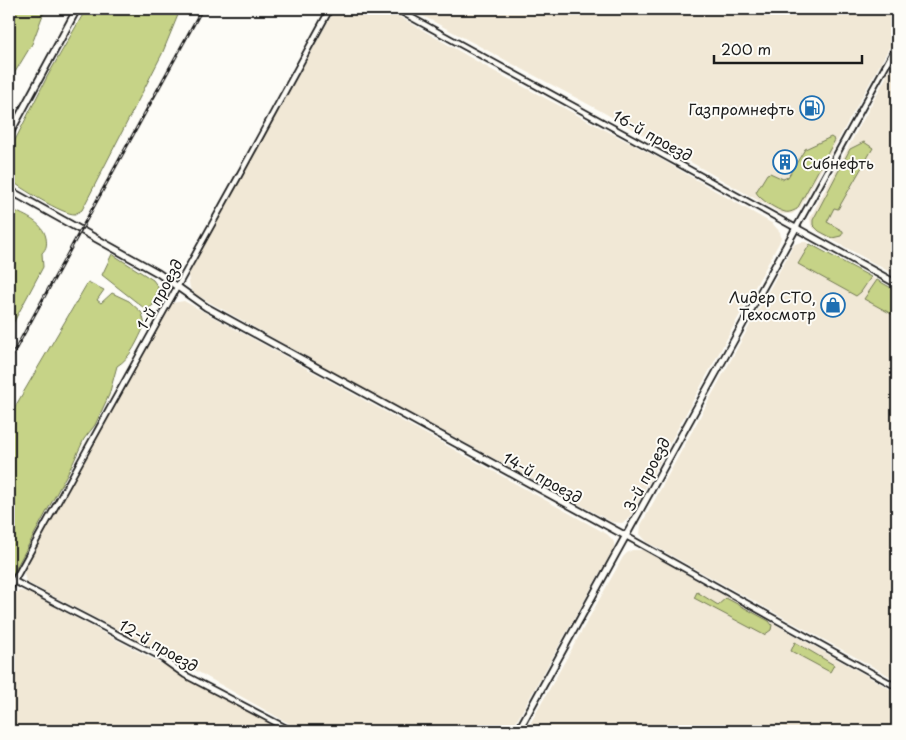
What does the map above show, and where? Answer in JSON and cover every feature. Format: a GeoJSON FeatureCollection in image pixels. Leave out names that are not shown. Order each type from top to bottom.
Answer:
{"type":"FeatureCollection","features":[{"type":"Feature","properties":{"kind":"street"},"geometry":{"type":"LineString","coordinates":[[9,135],[78,9]]}},
{"type":"Feature","properties":{"kind":"street","name":"1-й проезд"},"geometry":{"type":"LineString","coordinates":[[9,590],[330,9]]}},
{"type":"Feature","properties":{"kind":"street","name":"16-й проезд"},"geometry":{"type":"LineString","coordinates":[[396,9],[897,284]]}},
{"type":"Feature","properties":{"kind":"street"},"geometry":{"type":"LineString","coordinates":[[796,228],[897,45]]}},
{"type":"Feature","properties":{"kind":"street","name":"14-й проезд"},"geometry":{"type":"LineString","coordinates":[[9,190],[158,273],[206,307],[626,536],[897,687]]}},
{"type":"Feature","properties":{"kind":"street","name":"3-й проезд"},"geometry":{"type":"LineString","coordinates":[[518,731],[796,228]]}},
{"type":"Feature","properties":{"kind":"street","name":"12-й проезд"},"geometry":{"type":"LineString","coordinates":[[14,581],[157,655],[185,675],[292,731]]}},
{"type":"Feature","properties":{"kind":"shaded area"},"geometry":{"type":"Polygon","coordinates":[[[335,9],[386,9],[492,70],[660,159],[773,224],[780,232],[779,243],[626,521],[622,523],[612,522],[343,377],[195,294],[190,288],[188,276],[191,269],[335,9]]]}},
{"type":"Feature","properties":{"kind":"shaded area"},"geometry":{"type":"Polygon","coordinates":[[[410,9],[897,9],[897,34],[800,208],[792,214],[782,214],[599,110],[410,9]]]}},
{"type":"Feature","properties":{"kind":"shaded area"},"geometry":{"type":"Polygon","coordinates":[[[897,57],[897,276],[818,232],[811,226],[810,219],[897,57]]]}},
{"type":"Feature","properties":{"kind":"shaded area"},"geometry":{"type":"Polygon","coordinates":[[[806,242],[897,291],[897,680],[647,542],[640,534],[641,525],[792,248],[795,244],[806,242]]]}},
{"type":"Feature","properties":{"kind":"shaded area"},"geometry":{"type":"Polygon","coordinates":[[[184,301],[607,534],[611,538],[614,542],[612,551],[511,731],[302,731],[186,665],[26,582],[24,573],[26,567],[172,303],[184,301]]]}},
{"type":"Feature","properties":{"kind":"shaded area"},"geometry":{"type":"Polygon","coordinates":[[[632,550],[643,550],[897,693],[897,731],[526,731],[623,557],[632,550]]]}},
{"type":"Feature","properties":{"kind":"shaded area"},"geometry":{"type":"Polygon","coordinates":[[[20,591],[27,592],[233,702],[283,731],[9,731],[9,600],[12,594],[20,591]]]}},
{"type":"Feature","properties":{"kind":"green space"},"geometry":{"type":"Polygon","coordinates":[[[9,9],[45,9],[32,44],[9,82],[9,9]]]}},
{"type":"Feature","properties":{"kind":"green space"},"geometry":{"type":"Polygon","coordinates":[[[86,9],[178,9],[178,15],[162,54],[82,210],[75,214],[51,205],[9,179],[9,152],[47,77],[86,9]]]}},
{"type":"Feature","properties":{"kind":"green space"},"geometry":{"type":"Polygon","coordinates":[[[831,137],[835,140],[797,209],[788,212],[782,211],[758,195],[756,192],[767,174],[770,173],[783,179],[788,177],[805,149],[831,137]]]}},
{"type":"Feature","properties":{"kind":"green space"},"geometry":{"type":"Polygon","coordinates":[[[864,142],[873,148],[838,209],[834,208],[827,222],[843,231],[841,236],[832,238],[819,231],[813,225],[813,220],[850,149],[864,142]]]}},
{"type":"Feature","properties":{"kind":"green space"},"geometry":{"type":"Polygon","coordinates":[[[9,208],[26,216],[41,227],[46,238],[46,248],[42,253],[43,267],[9,331],[9,208]]]}},
{"type":"Feature","properties":{"kind":"green space"},"geometry":{"type":"Polygon","coordinates":[[[810,244],[871,277],[861,292],[856,296],[798,264],[810,244]]]}},
{"type":"Feature","properties":{"kind":"green space"},"geometry":{"type":"Polygon","coordinates":[[[112,254],[153,280],[158,287],[153,305],[148,309],[144,308],[102,275],[112,254]]]}},
{"type":"Feature","properties":{"kind":"green space"},"geometry":{"type":"Polygon","coordinates":[[[877,280],[897,291],[897,317],[864,299],[877,280]]]}},
{"type":"Feature","properties":{"kind":"green space"},"geometry":{"type":"Polygon","coordinates":[[[88,282],[104,290],[97,300],[101,303],[112,293],[129,301],[142,313],[145,325],[130,353],[117,366],[109,395],[95,425],[84,439],[9,581],[9,417],[88,282]]]}},
{"type":"Feature","properties":{"kind":"green space"},"geometry":{"type":"Polygon","coordinates":[[[697,592],[718,605],[726,598],[769,621],[772,625],[771,630],[764,635],[694,598],[697,592]]]}},
{"type":"Feature","properties":{"kind":"green space"},"geometry":{"type":"Polygon","coordinates":[[[795,642],[834,665],[830,672],[791,651],[795,642]]]}},
{"type":"Feature","properties":{"kind":"railway"},"geometry":{"type":"LineString","coordinates":[[9,361],[202,9]]}},
{"type":"Feature","properties":{"kind":"place","name":"Газпромнефть"},"geometry":{"type":"Point","coordinates":[812,108]}},
{"type":"Feature","properties":{"kind":"place","name":"Сибнефть"},"geometry":{"type":"Point","coordinates":[785,162]}},
{"type":"Feature","properties":{"kind":"place","name":"Лидер СТО, Техосмотр"},"geometry":{"type":"Point","coordinates":[833,305]}}]}
